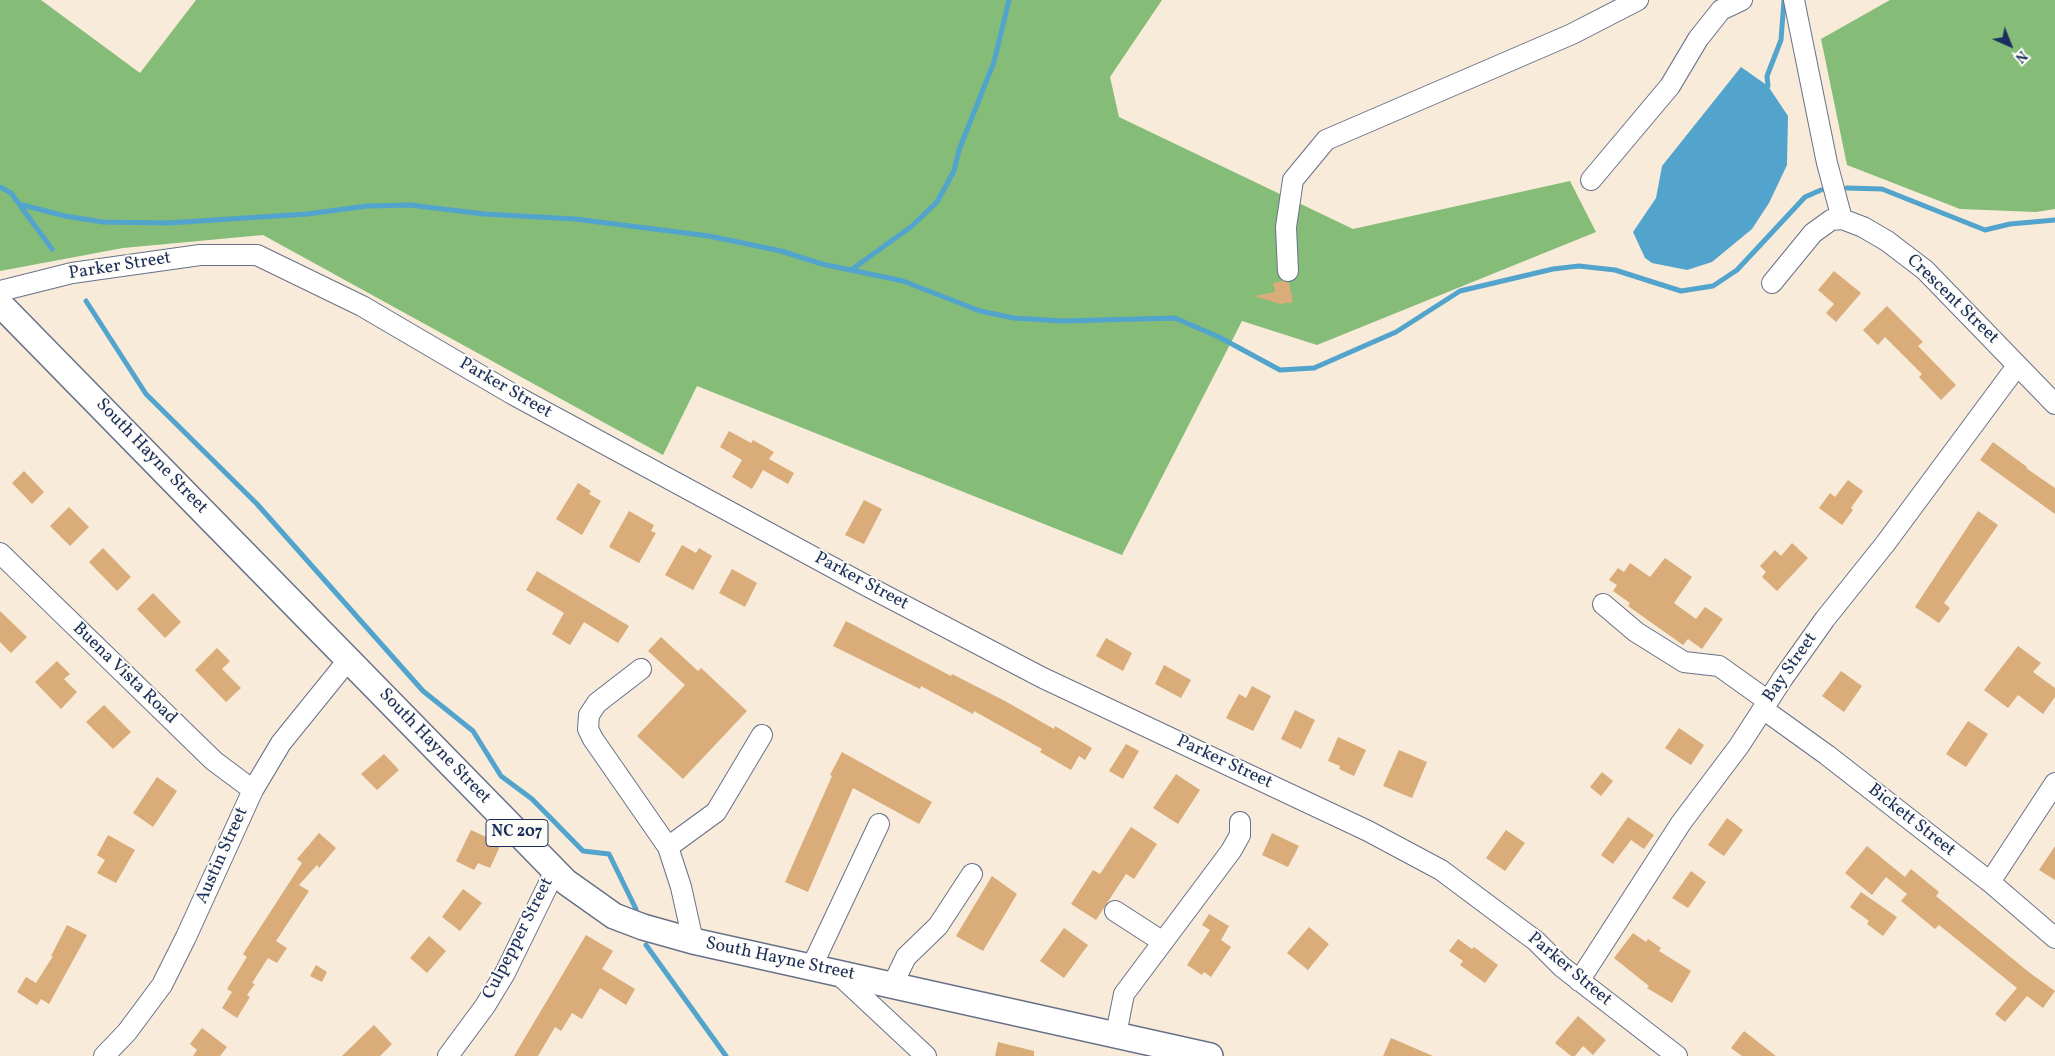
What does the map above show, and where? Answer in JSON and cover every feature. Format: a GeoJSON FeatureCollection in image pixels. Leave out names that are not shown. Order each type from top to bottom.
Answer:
{"type":"FeatureCollection","features":[{"type":"Feature","properties":{"kind":"main road","name":"South Hayne Street"},"geometry":{"type":"LineString","coordinates":[[0,304],[566,882],[614,916],[642,927],[693,941],[1210,1056]]}},
{"type":"Feature","properties":{"kind":"street"},"geometry":{"type":"LineString","coordinates":[[1288,271],[1286,227],[1293,180],[1326,140],[1572,34],[1638,0]]}},
{"type":"Feature","properties":{"kind":"street"},"geometry":{"type":"LineString","coordinates":[[1590,180],[1670,86],[1698,39],[1721,10],[1742,0]]}},
{"type":"Feature","properties":{"kind":"street"},"geometry":{"type":"LineString","coordinates":[[1772,283],[1813,233],[1831,220],[1842,219],[1827,162],[1791,2]]}},
{"type":"Feature","properties":{"kind":"street","name":"Crescent Street"},"geometry":{"type":"LineString","coordinates":[[1842,219],[1863,227],[1887,241],[1925,270],[2055,404]]}},
{"type":"Feature","properties":{"kind":"street","name":"Parker Street"},"geometry":{"type":"LineString","coordinates":[[0,292],[72,273],[200,255],[257,255],[362,306],[514,395],[1043,678],[1368,831],[1441,870],[1536,942],[1579,981],[1677,1056]]}},
{"type":"Feature","properties":{"kind":"street","name":"Bay Street"},"geometry":{"type":"LineString","coordinates":[[1579,981],[1681,822],[1739,746],[1825,619],[1884,544],[2017,366]]}},
{"type":"Feature","properties":{"kind":"street","name":"Buena Vista Road"},"geometry":{"type":"LineString","coordinates":[[0,553],[214,760],[253,790]]}},
{"type":"Feature","properties":{"kind":"street","name":"Bickett Street"},"geometry":{"type":"LineString","coordinates":[[1603,604],[1636,632],[1684,662],[1719,666],[1826,755],[1990,882],[2055,938]]}},
{"type":"Feature","properties":{"kind":"street","name":"Austin Street"},"geometry":{"type":"LineString","coordinates":[[104,1056],[127,1032],[162,985],[253,790],[281,743],[349,659]]}},
{"type":"Feature","properties":{"kind":"street"},"geometry":{"type":"LineString","coordinates":[[641,669],[597,703],[589,715],[588,729],[668,847],[693,941]]}},
{"type":"Feature","properties":{"kind":"street"},"geometry":{"type":"LineString","coordinates":[[668,847],[716,812],[762,735]]}},
{"type":"Feature","properties":{"kind":"street"},"geometry":{"type":"LineString","coordinates":[[1990,882],[2055,783]]}},
{"type":"Feature","properties":{"kind":"street"},"geometry":{"type":"LineString","coordinates":[[1116,1034],[1124,994],[1231,851],[1240,835],[1240,822]]}},
{"type":"Feature","properties":{"kind":"street"},"geometry":{"type":"LineString","coordinates":[[812,966],[879,824]]}},
{"type":"Feature","properties":{"kind":"street","name":"Culpepper Street"},"geometry":{"type":"LineString","coordinates":[[448,1056],[485,1006],[506,973],[555,871]]}},
{"type":"Feature","properties":{"kind":"street"},"geometry":{"type":"LineString","coordinates":[[893,984],[906,957],[938,926],[972,874]]}},
{"type":"Feature","properties":{"kind":"street"},"geometry":{"type":"LineString","coordinates":[[1115,911],[1163,942]]}},
{"type":"Feature","properties":{"kind":"street"},"geometry":{"type":"LineString","coordinates":[[836,972],[926,1056]]}},
{"type":"Feature","properties":{"kind":"green space"},"geometry":{"type":"Polygon","coordinates":[[[0,0],[41,0],[140,73],[196,0],[1162,0],[1110,77],[1119,117],[1353,229],[1570,181],[1596,232],[1317,345],[1242,321],[1122,555],[697,386],[663,455],[263,235],[123,248],[0,271],[0,0]]]}},
{"type":"Feature","properties":{"kind":"green space"},"geometry":{"type":"Polygon","coordinates":[[[1890,0],[2055,0],[2055,209],[2036,212],[1960,209],[1847,165],[1821,39],[1890,0]]]}},
{"type":"Feature","properties":{"kind":"water"},"geometry":{"type":"Polygon","coordinates":[[[1741,67],[1768,86],[1788,116],[1787,165],[1769,203],[1752,229],[1712,262],[1687,270],[1652,263],[1645,258],[1633,232],[1656,198],[1662,166],[1741,67]]]}},
{"type":"Feature","properties":{"kind":"building"},"geometry":{"type":"Polygon","coordinates":[[[1834,271],[1861,293],[1836,322],[1826,313],[1834,304],[1818,290],[1834,271]]]}},
{"type":"Feature","properties":{"kind":"building"},"geometry":{"type":"Polygon","coordinates":[[[1282,281],[1289,283],[1293,302],[1280,304],[1254,296],[1275,292],[1273,283],[1282,281]]]}},
{"type":"Feature","properties":{"kind":"building"},"geometry":{"type":"Polygon","coordinates":[[[1887,306],[1923,342],[1918,346],[1956,385],[1941,400],[1919,377],[1922,374],[1885,337],[1878,345],[1863,330],[1887,306]]]}},
{"type":"Feature","properties":{"kind":"building"},"geometry":{"type":"Polygon","coordinates":[[[729,431],[751,443],[753,440],[774,452],[769,459],[794,473],[788,484],[763,470],[752,489],[732,477],[742,460],[720,447],[729,431]]]}},
{"type":"Feature","properties":{"kind":"building"},"geometry":{"type":"Polygon","coordinates":[[[1993,442],[2055,488],[2055,514],[1980,460],[1993,442]]]}},
{"type":"Feature","properties":{"kind":"building"},"geometry":{"type":"Polygon","coordinates":[[[24,471],[44,492],[32,504],[12,483],[24,471]]]}},
{"type":"Feature","properties":{"kind":"building"},"geometry":{"type":"Polygon","coordinates":[[[1848,480],[1863,491],[1842,525],[1819,508],[1830,493],[1835,497],[1848,480]]]}},
{"type":"Feature","properties":{"kind":"building"},"geometry":{"type":"Polygon","coordinates":[[[578,483],[591,491],[589,494],[601,501],[582,535],[556,519],[578,483]]]}},
{"type":"Feature","properties":{"kind":"building"},"geometry":{"type":"Polygon","coordinates":[[[864,500],[882,509],[864,544],[845,535],[864,500]]]}},
{"type":"Feature","properties":{"kind":"building"},"geometry":{"type":"Polygon","coordinates":[[[69,507],[89,527],[70,546],[50,526],[69,507]]]}},
{"type":"Feature","properties":{"kind":"building"},"geometry":{"type":"Polygon","coordinates":[[[629,511],[654,525],[651,531],[656,533],[639,563],[609,547],[629,511]]]}},
{"type":"Feature","properties":{"kind":"building"},"geometry":{"type":"Polygon","coordinates":[[[1978,511],[1998,525],[1944,603],[1950,608],[1939,623],[1915,607],[1978,511]]]}},
{"type":"Feature","properties":{"kind":"building"},"geometry":{"type":"Polygon","coordinates":[[[1792,543],[1808,558],[1777,591],[1762,577],[1766,572],[1760,566],[1775,550],[1781,556],[1792,543]]]}},
{"type":"Feature","properties":{"kind":"building"},"geometry":{"type":"Polygon","coordinates":[[[682,545],[696,553],[699,548],[712,556],[693,590],[665,575],[682,545]]]}},
{"type":"Feature","properties":{"kind":"building"},"geometry":{"type":"Polygon","coordinates":[[[103,548],[131,577],[117,591],[89,562],[103,548]]]}},
{"type":"Feature","properties":{"kind":"building"},"geometry":{"type":"Polygon","coordinates":[[[1665,558],[1692,577],[1674,603],[1696,619],[1705,607],[1723,619],[1702,649],[1688,639],[1683,645],[1628,606],[1630,603],[1613,591],[1617,585],[1609,580],[1618,568],[1624,572],[1630,563],[1650,577],[1665,558]]]}},
{"type":"Feature","properties":{"kind":"building"},"geometry":{"type":"Polygon","coordinates":[[[732,569],[757,583],[745,607],[719,593],[732,569]]]}},
{"type":"Feature","properties":{"kind":"building"},"geometry":{"type":"Polygon","coordinates":[[[537,571],[629,626],[618,643],[584,622],[570,645],[552,634],[564,613],[526,590],[537,571]]]}},
{"type":"Feature","properties":{"kind":"building"},"geometry":{"type":"Polygon","coordinates":[[[153,593],[181,622],[165,638],[137,609],[153,593]]]}},
{"type":"Feature","properties":{"kind":"building"},"geometry":{"type":"Polygon","coordinates":[[[0,611],[27,637],[11,653],[0,642],[0,611]]]}},
{"type":"Feature","properties":{"kind":"building"},"geometry":{"type":"Polygon","coordinates":[[[846,621],[951,676],[952,674],[1005,701],[1054,729],[1055,726],[1092,748],[1085,760],[1079,756],[1071,770],[1040,752],[1042,749],[974,711],[973,714],[921,686],[920,689],[833,646],[846,621]]]}},
{"type":"Feature","properties":{"kind":"building"},"geometry":{"type":"Polygon","coordinates":[[[661,637],[698,671],[701,668],[747,711],[683,779],[637,736],[685,685],[648,651],[661,637]]]}},
{"type":"Feature","properties":{"kind":"building"},"geometry":{"type":"Polygon","coordinates":[[[1106,638],[1132,653],[1123,671],[1096,656],[1106,638]]]}},
{"type":"Feature","properties":{"kind":"building"},"geometry":{"type":"Polygon","coordinates":[[[2018,646],[2041,663],[2033,672],[2055,688],[2055,697],[2043,714],[2018,695],[2008,708],[1984,690],[2018,646]]]}},
{"type":"Feature","properties":{"kind":"building"},"geometry":{"type":"Polygon","coordinates":[[[217,648],[230,661],[222,669],[241,688],[226,702],[195,670],[217,648]]]}},
{"type":"Feature","properties":{"kind":"building"},"geometry":{"type":"Polygon","coordinates":[[[57,661],[70,674],[64,679],[77,692],[61,709],[35,682],[57,661]]]}},
{"type":"Feature","properties":{"kind":"building"},"geometry":{"type":"Polygon","coordinates":[[[1164,665],[1191,680],[1181,698],[1155,684],[1164,665]]]}},
{"type":"Feature","properties":{"kind":"building"},"geometry":{"type":"Polygon","coordinates":[[[1841,671],[1862,686],[1844,712],[1822,696],[1841,671]]]}},
{"type":"Feature","properties":{"kind":"building"},"geometry":{"type":"Polygon","coordinates":[[[1252,686],[1271,696],[1253,731],[1226,718],[1239,694],[1246,698],[1252,686]]]}},
{"type":"Feature","properties":{"kind":"building"},"geometry":{"type":"Polygon","coordinates":[[[104,705],[131,732],[113,749],[86,722],[104,705]]]}},
{"type":"Feature","properties":{"kind":"building"},"geometry":{"type":"Polygon","coordinates":[[[1295,710],[1315,720],[1301,749],[1281,739],[1295,710]]]}},
{"type":"Feature","properties":{"kind":"building"},"geometry":{"type":"Polygon","coordinates":[[[1968,721],[1988,734],[1966,767],[1946,754],[1968,721]]]}},
{"type":"Feature","properties":{"kind":"building"},"geometry":{"type":"Polygon","coordinates":[[[1679,728],[1704,745],[1691,765],[1665,748],[1679,728]]]}},
{"type":"Feature","properties":{"kind":"building"},"geometry":{"type":"Polygon","coordinates":[[[1338,737],[1366,750],[1354,776],[1339,769],[1340,766],[1328,761],[1338,737]]]}},
{"type":"Feature","properties":{"kind":"building"},"geometry":{"type":"Polygon","coordinates":[[[1126,744],[1139,751],[1123,779],[1109,771],[1126,744]]]}},
{"type":"Feature","properties":{"kind":"building"},"geometry":{"type":"Polygon","coordinates":[[[1399,750],[1427,762],[1412,798],[1383,786],[1399,750]]]}},
{"type":"Feature","properties":{"kind":"building"},"geometry":{"type":"Polygon","coordinates":[[[842,752],[932,802],[919,824],[853,788],[808,892],[785,882],[832,776],[830,775],[842,752]]]}},
{"type":"Feature","properties":{"kind":"building"},"geometry":{"type":"Polygon","coordinates":[[[384,754],[399,770],[377,790],[361,774],[384,754]]]}},
{"type":"Feature","properties":{"kind":"building"},"geometry":{"type":"Polygon","coordinates":[[[1602,772],[1613,781],[1601,796],[1590,787],[1602,772]]]}},
{"type":"Feature","properties":{"kind":"building"},"geometry":{"type":"Polygon","coordinates":[[[1176,774],[1200,790],[1178,824],[1153,808],[1176,774]]]}},
{"type":"Feature","properties":{"kind":"building"},"geometry":{"type":"Polygon","coordinates":[[[157,777],[177,791],[153,827],[133,813],[157,777]]]}},
{"type":"Feature","properties":{"kind":"building"},"geometry":{"type":"Polygon","coordinates":[[[1628,817],[1654,835],[1644,849],[1631,840],[1613,864],[1601,855],[1628,817]]]}},
{"type":"Feature","properties":{"kind":"building"},"geometry":{"type":"Polygon","coordinates":[[[1727,818],[1743,830],[1724,856],[1708,845],[1727,818]]]}},
{"type":"Feature","properties":{"kind":"building"},"geometry":{"type":"Polygon","coordinates":[[[1131,827],[1157,844],[1134,879],[1126,874],[1096,920],[1071,904],[1093,870],[1100,874],[1131,827]]]}},
{"type":"Feature","properties":{"kind":"building"},"geometry":{"type":"Polygon","coordinates":[[[471,830],[501,844],[490,868],[478,863],[474,870],[456,861],[471,830]]]}},
{"type":"Feature","properties":{"kind":"building"},"geometry":{"type":"Polygon","coordinates":[[[1506,830],[1525,843],[1505,871],[1486,858],[1506,830]]]}},
{"type":"Feature","properties":{"kind":"building"},"geometry":{"type":"Polygon","coordinates":[[[319,833],[336,848],[319,868],[317,865],[299,885],[309,891],[276,941],[287,948],[277,963],[268,958],[252,983],[255,984],[247,995],[250,997],[237,1018],[222,1008],[232,992],[227,989],[247,957],[243,954],[302,863],[297,859],[319,833]]]}},
{"type":"Feature","properties":{"kind":"building"},"geometry":{"type":"Polygon","coordinates":[[[1272,833],[1299,846],[1288,867],[1262,855],[1272,833]]]}},
{"type":"Feature","properties":{"kind":"building"},"geometry":{"type":"Polygon","coordinates":[[[108,835],[135,850],[116,883],[97,873],[105,860],[97,855],[108,835]]]}},
{"type":"Feature","properties":{"kind":"building"},"geometry":{"type":"Polygon","coordinates":[[[1867,846],[1905,877],[1911,869],[1939,892],[1936,896],[2030,973],[2055,991],[2043,1008],[2027,996],[2005,1022],[1995,1014],[2017,988],[1939,925],[1935,929],[1901,901],[1907,894],[1886,877],[1872,895],[1845,873],[1867,846]]]}},
{"type":"Feature","properties":{"kind":"building"},"geometry":{"type":"Polygon","coordinates":[[[2055,846],[2055,880],[2039,870],[2055,846]]]}},
{"type":"Feature","properties":{"kind":"building"},"geometry":{"type":"Polygon","coordinates":[[[1691,871],[1706,882],[1688,908],[1672,898],[1691,871]]]}},
{"type":"Feature","properties":{"kind":"building"},"geometry":{"type":"Polygon","coordinates":[[[992,876],[1017,894],[983,951],[956,936],[992,876]]]}},
{"type":"Feature","properties":{"kind":"building"},"geometry":{"type":"Polygon","coordinates":[[[463,889],[482,903],[460,931],[442,917],[463,889]]]}},
{"type":"Feature","properties":{"kind":"building"},"geometry":{"type":"Polygon","coordinates":[[[1861,892],[1897,917],[1883,936],[1867,924],[1869,921],[1850,907],[1861,892]]]}},
{"type":"Feature","properties":{"kind":"building"},"geometry":{"type":"Polygon","coordinates":[[[1209,914],[1229,926],[1221,940],[1231,947],[1211,977],[1204,972],[1202,975],[1187,965],[1210,930],[1202,925],[1209,914]]]}},
{"type":"Feature","properties":{"kind":"building"},"geometry":{"type":"Polygon","coordinates":[[[67,925],[87,935],[49,1004],[41,999],[37,1005],[17,992],[26,977],[36,983],[53,956],[51,956],[67,925]]]}},
{"type":"Feature","properties":{"kind":"building"},"geometry":{"type":"Polygon","coordinates":[[[1309,927],[1329,944],[1308,970],[1287,953],[1309,927]]]}},
{"type":"Feature","properties":{"kind":"building"},"geometry":{"type":"Polygon","coordinates":[[[1064,928],[1088,945],[1064,978],[1040,961],[1064,928]]]}},
{"type":"Feature","properties":{"kind":"building"},"geometry":{"type":"Polygon","coordinates":[[[1633,933],[1646,942],[1648,939],[1661,948],[1659,951],[1691,971],[1672,1003],[1647,988],[1649,986],[1614,958],[1633,933]]]}},
{"type":"Feature","properties":{"kind":"building"},"geometry":{"type":"Polygon","coordinates":[[[586,935],[613,951],[602,969],[635,989],[626,1005],[600,988],[582,1019],[572,1013],[561,1031],[555,1027],[538,1056],[514,1056],[586,935]]]}},
{"type":"Feature","properties":{"kind":"building"},"geometry":{"type":"Polygon","coordinates":[[[429,936],[446,951],[427,973],[410,958],[429,936]]]}},
{"type":"Feature","properties":{"kind":"building"},"geometry":{"type":"Polygon","coordinates":[[[1458,939],[1472,949],[1474,947],[1498,965],[1485,983],[1460,965],[1463,961],[1449,951],[1458,939]]]}},
{"type":"Feature","properties":{"kind":"building"},"geometry":{"type":"Polygon","coordinates":[[[316,965],[327,972],[322,982],[310,976],[316,965]]]}},
{"type":"Feature","properties":{"kind":"building"},"geometry":{"type":"Polygon","coordinates":[[[1578,1016],[1606,1040],[1593,1055],[1583,1046],[1575,1056],[1571,1056],[1555,1043],[1578,1016]]]}},
{"type":"Feature","properties":{"kind":"building"},"geometry":{"type":"Polygon","coordinates":[[[374,1025],[392,1044],[380,1056],[342,1056],[374,1025]]]}},
{"type":"Feature","properties":{"kind":"building"},"geometry":{"type":"Polygon","coordinates":[[[202,1028],[227,1047],[220,1056],[193,1056],[197,1050],[190,1044],[202,1028]]]}},
{"type":"Feature","properties":{"kind":"building"},"geometry":{"type":"Polygon","coordinates":[[[1744,1031],[1776,1056],[1742,1056],[1731,1048],[1744,1031]]]}},
{"type":"Feature","properties":{"kind":"building"},"geometry":{"type":"Polygon","coordinates":[[[1391,1038],[1433,1056],[1383,1056],[1391,1038]]]}},
{"type":"Feature","properties":{"kind":"building"},"geometry":{"type":"Polygon","coordinates":[[[998,1042],[1034,1051],[1034,1056],[995,1056],[998,1042]]]}},
{"type":"Feature","properties":{"kind":"waterway"},"geometry":{"type":"LineString","coordinates":[[851,270],[912,226],[937,202],[954,171],[959,150],[994,62],[1009,0]]}},
{"type":"Feature","properties":{"kind":"waterway"},"geometry":{"type":"LineString","coordinates":[[1768,86],[1767,76],[1781,40],[1784,0]]}},
{"type":"Feature","properties":{"kind":"waterway"},"geometry":{"type":"LineString","coordinates":[[0,187],[11,193],[52,249]]}},
{"type":"Feature","properties":{"kind":"waterway"},"geometry":{"type":"LineString","coordinates":[[1847,188],[1882,189],[1985,230],[2010,224],[2055,220]]}},
{"type":"Feature","properties":{"kind":"waterway"},"geometry":{"type":"LineString","coordinates":[[19,204],[65,216],[103,222],[168,223],[307,214],[367,206],[410,205],[484,214],[575,219],[709,236],[781,251],[822,264],[903,281],[980,311],[1014,318],[1062,321],[1175,318],[1219,337],[1280,370],[1314,368],[1396,332],[1460,291],[1553,269],[1579,266],[1615,270],[1681,291],[1713,286],[1737,270],[1805,197],[1821,190]]}},
{"type":"Feature","properties":{"kind":"waterway"},"geometry":{"type":"LineString","coordinates":[[86,301],[146,394],[257,504],[423,691],[473,731],[501,776],[532,799],[583,851],[609,854],[636,909]]}},
{"type":"Feature","properties":{"kind":"waterway"},"geometry":{"type":"LineString","coordinates":[[646,945],[726,1056]]}}]}
